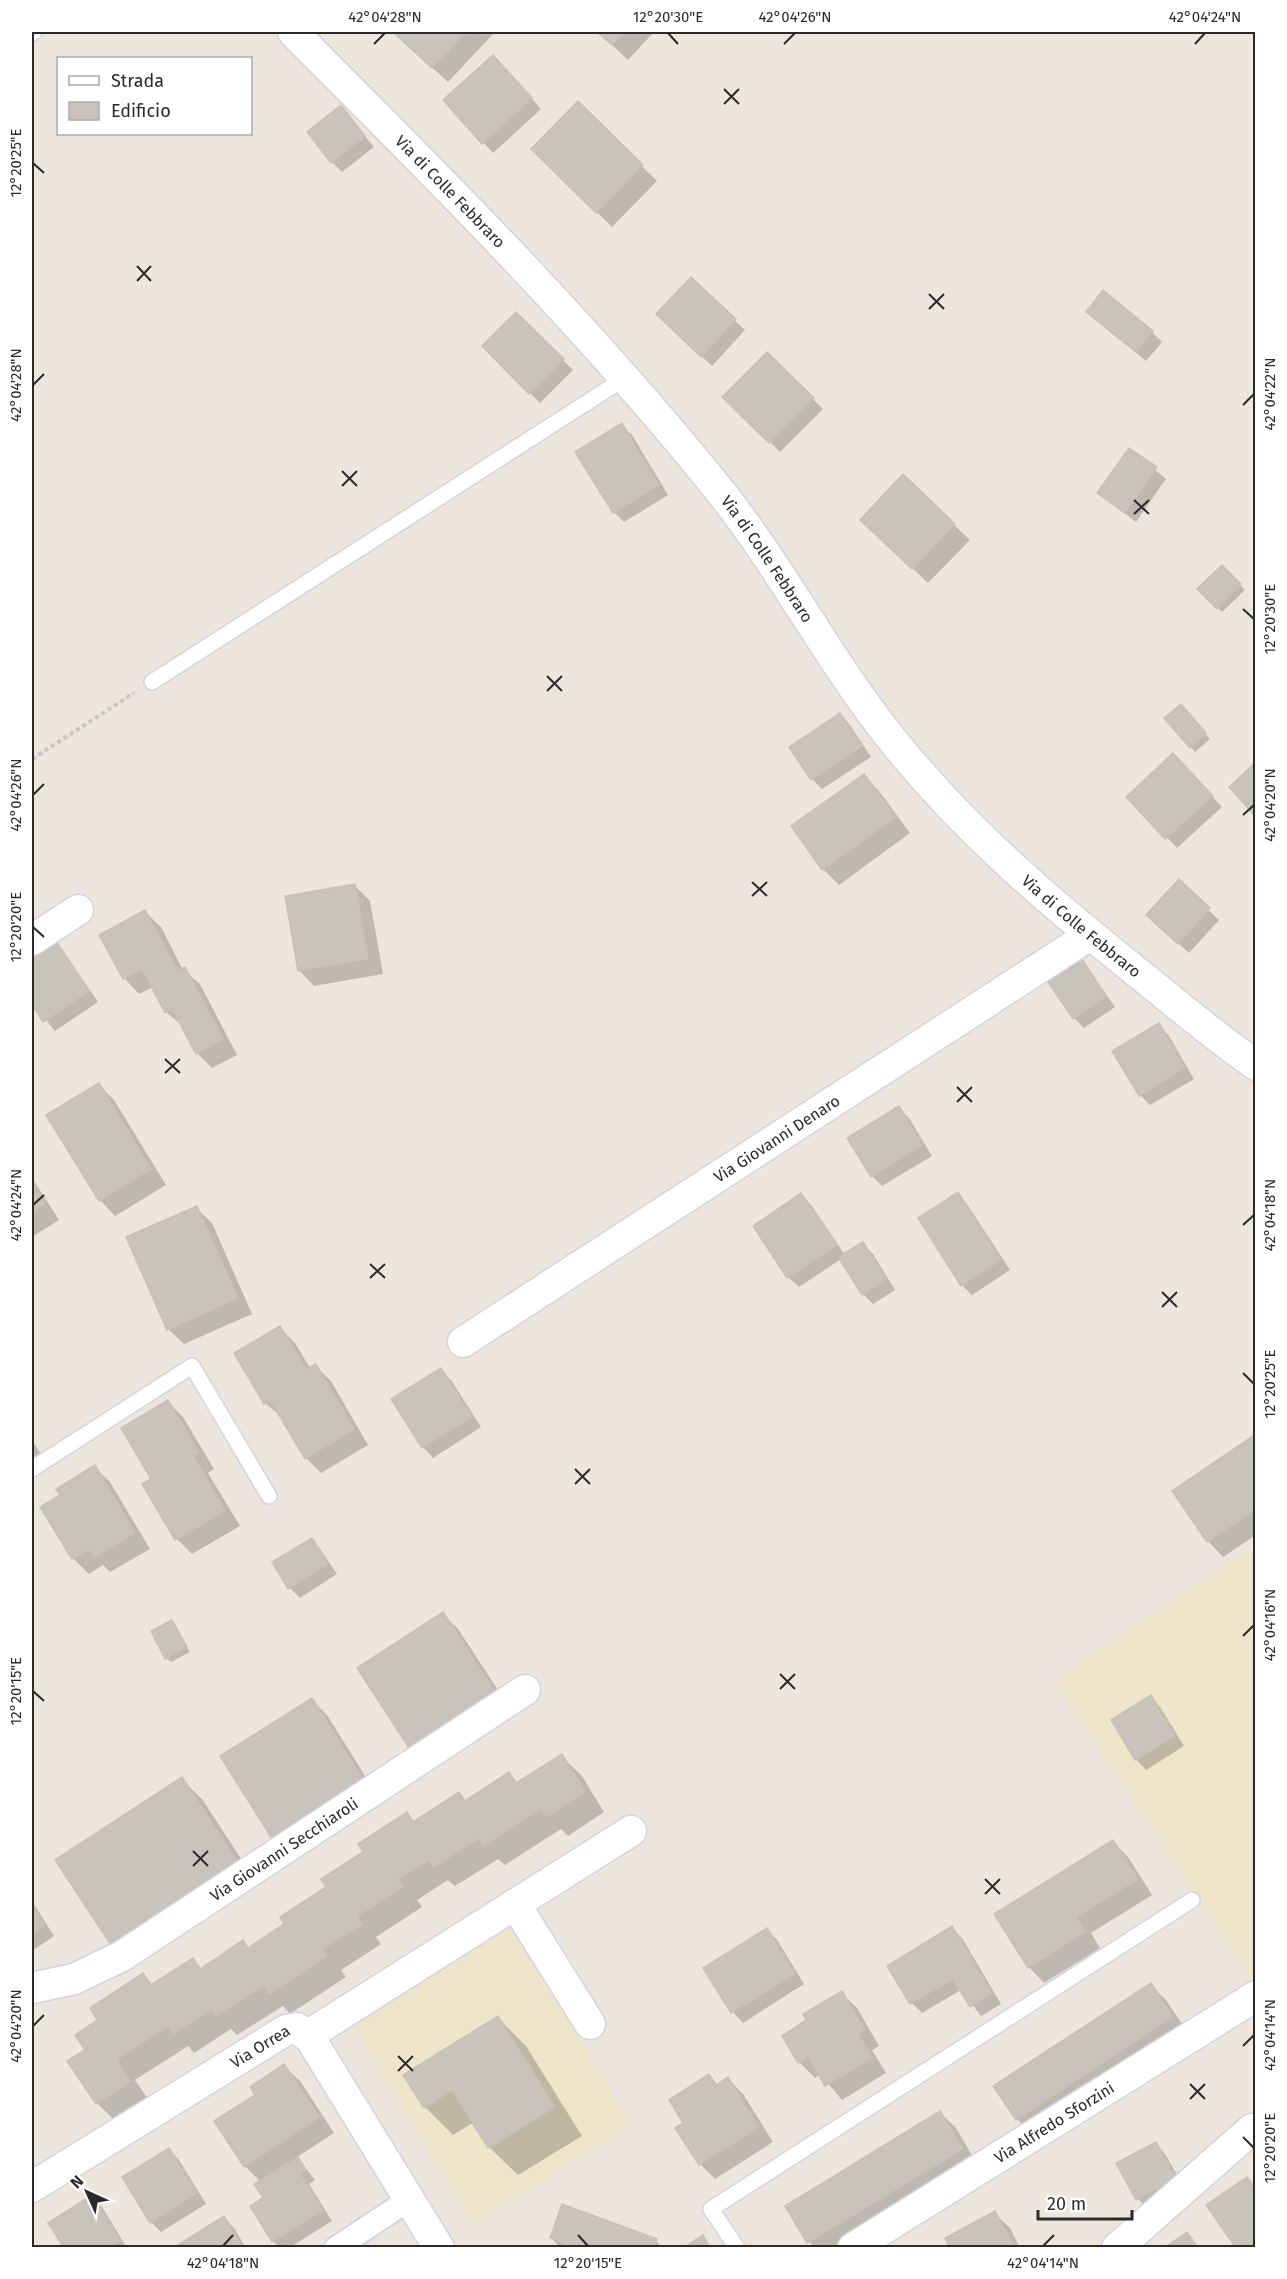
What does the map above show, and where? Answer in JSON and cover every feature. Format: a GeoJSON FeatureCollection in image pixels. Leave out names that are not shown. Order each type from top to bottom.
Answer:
{"type":"FeatureCollection","features":[{"type":"Feature","properties":{"kind":"street","name":"Via di Colle Febbraro"},"geometry":{"type":"LineString","coordinates":[[293,32],[453,191],[625,378],[746,523],[823,644],[890,737],[934,790],[991,849],[1090,935],[1256,1065]]}},
{"type":"Feature","properties":{"kind":"street"},"geometry":{"type":"LineString","coordinates":[[32,940],[78,910]]}},
{"type":"Feature","properties":{"kind":"street","name":"Via Giovanni Denaro"},"geometry":{"type":"LineString","coordinates":[[463,1342],[1090,935]]}},
{"type":"Feature","properties":{"kind":"street","name":"Via Giovanni Secchiaroli"},"geometry":{"type":"LineString","coordinates":[[32,1988],[74,1979],[122,1956],[525,1690]]}},
{"type":"Feature","properties":{"kind":"street"},"geometry":{"type":"LineString","coordinates":[[308,2036],[631,1831]]}},
{"type":"Feature","properties":{"kind":"street"},"geometry":{"type":"LineString","coordinates":[[515,1904],[590,2024]]}},
{"type":"Feature","properties":{"kind":"street","name":"Via Alfredo Sforzini"},"geometry":{"type":"LineString","coordinates":[[853,2247],[1256,1996]]}},
{"type":"Feature","properties":{"kind":"street","name":"Via Orrea"},"geometry":{"type":"LineString","coordinates":[[32,2187],[285,2030],[297,2028],[308,2036],[439,2247]]}},
{"type":"Feature","properties":{"kind":"street"},"geometry":{"type":"LineString","coordinates":[[1117,2247],[1252,2129]]}},
{"type":"Feature","properties":{"kind":"street"},"geometry":{"type":"LineString","coordinates":[[336,2247],[410,2199]]}},
{"type":"Feature","properties":{"kind":"lane"},"geometry":{"type":"LineString","coordinates":[[152,682],[625,378]]}},
{"type":"Feature","properties":{"kind":"lane"},"geometry":{"type":"LineString","coordinates":[[32,1469],[192,1366],[269,1496]]}},
{"type":"Feature","properties":{"kind":"lane"},"geometry":{"type":"LineString","coordinates":[[738,2247],[711,2209],[1192,1900]]}},
{"type":"Feature","properties":{"kind":"path"},"geometry":{"type":"LineString","coordinates":[[32,759],[152,682]]}},
{"type":"Feature","properties":{"kind":"shaded area"},"geometry":{"type":"Polygon","coordinates":[[[1255,1547],[1255,1984],[1055,1680],[1255,1547]]]}},
{"type":"Feature","properties":{"kind":"shaded area"},"geometry":{"type":"Polygon","coordinates":[[[508,1922],[632,2125],[474,2223],[349,2019],[508,1922]]]}},
{"type":"Feature","properties":{"kind":"building"},"geometry":{"type":"Polygon","coordinates":[[[393,32],[466,32],[432,68],[393,32]]]}},
{"type":"Feature","properties":{"kind":"building"},"geometry":{"type":"Polygon","coordinates":[[[597,32],[625,32],[612,45],[597,32]]]}},
{"type":"Feature","properties":{"kind":"building"},"geometry":{"type":"Polygon","coordinates":[[[493,55],[532,98],[482,144],[443,100],[493,55]]]}},
{"type":"Feature","properties":{"kind":"building"},"geometry":{"type":"Polygon","coordinates":[[[578,101],[643,165],[596,213],[531,149],[578,101]]]}},
{"type":"Feature","properties":{"kind":"building"},"geometry":{"type":"Polygon","coordinates":[[[341,105],[365,136],[331,163],[307,132],[341,105]]]}},
{"type":"Feature","properties":{"kind":"building"},"geometry":{"type":"Polygon","coordinates":[[[691,277],[736,319],[701,357],[656,314],[691,277]]]}},
{"type":"Feature","properties":{"kind":"building"},"geometry":{"type":"Polygon","coordinates":[[[1103,290],[1153,331],[1136,352],[1086,312],[1103,290]]]}},
{"type":"Feature","properties":{"kind":"building"},"geometry":{"type":"Polygon","coordinates":[[[516,312],[564,359],[529,394],[482,346],[516,312]]]}},
{"type":"Feature","properties":{"kind":"building"},"geometry":{"type":"Polygon","coordinates":[[[767,352],[814,398],[769,443],[722,397],[767,352]]]}},
{"type":"Feature","properties":{"kind":"building"},"geometry":{"type":"Polygon","coordinates":[[[622,423],[659,485],[613,513],[575,452],[622,423]]]}},
{"type":"Feature","properties":{"kind":"building"},"geometry":{"type":"Polygon","coordinates":[[[1129,448],[1157,467],[1125,513],[1097,493],[1129,448]]]}},
{"type":"Feature","properties":{"kind":"building"},"geometry":{"type":"Polygon","coordinates":[[[903,474],[955,524],[912,569],[860,520],[903,474]]]}},
{"type":"Feature","properties":{"kind":"building"},"geometry":{"type":"Polygon","coordinates":[[[1222,565],[1241,584],[1217,609],[1197,589],[1222,565]]]}},
{"type":"Feature","properties":{"kind":"building"},"geometry":{"type":"Polygon","coordinates":[[[1181,704],[1206,733],[1190,748],[1164,718],[1181,704]]]}},
{"type":"Feature","properties":{"kind":"building"},"geometry":{"type":"Polygon","coordinates":[[[840,713],[862,746],[811,780],[789,747],[840,713]]]}},
{"type":"Feature","properties":{"kind":"building"},"geometry":{"type":"Polygon","coordinates":[[[1173,753],[1213,796],[1165,839],[1126,797],[1173,753]]]}},
{"type":"Feature","properties":{"kind":"building"},"geometry":{"type":"Polygon","coordinates":[[[1256,762],[1256,817],[1229,787],[1256,762]]]}},
{"type":"Feature","properties":{"kind":"building"},"geometry":{"type":"Polygon","coordinates":[[[864,774],[896,817],[822,870],[791,826],[864,774]]]}},
{"type":"Feature","properties":{"kind":"building"},"geometry":{"type":"Polygon","coordinates":[[[1179,879],[1210,908],[1178,944],[1146,915],[1179,879]]]}},
{"type":"Feature","properties":{"kind":"building"},"geometry":{"type":"Polygon","coordinates":[[[355,884],[368,959],[298,971],[285,896],[355,884]]]}},
{"type":"Feature","properties":{"kind":"building"},"geometry":{"type":"Polygon","coordinates":[[[145,910],[178,971],[185,967],[223,1039],[196,1054],[172,1009],[165,1013],[142,969],[123,979],[99,935],[145,910]]]}},
{"type":"Feature","properties":{"kind":"building"},"geometry":{"type":"Polygon","coordinates":[[[56,941],[89,991],[43,1022],[32,1005],[32,958],[56,941]]]}},
{"type":"Feature","properties":{"kind":"building"},"geometry":{"type":"Polygon","coordinates":[[[1082,959],[1106,996],[1073,1019],[1048,982],[1082,959]]]}},
{"type":"Feature","properties":{"kind":"building"},"geometry":{"type":"Polygon","coordinates":[[[1159,1023],[1185,1068],[1139,1096],[1112,1051],[1159,1023]]]}},
{"type":"Feature","properties":{"kind":"building"},"geometry":{"type":"Polygon","coordinates":[[[99,1083],[151,1169],[99,1201],[46,1115],[99,1083]]]}},
{"type":"Feature","properties":{"kind":"building"},"geometry":{"type":"Polygon","coordinates":[[[899,1106],[923,1145],[871,1177],[847,1138],[899,1106]]]}},
{"type":"Feature","properties":{"kind":"building"},"geometry":{"type":"Polygon","coordinates":[[[32,1182],[45,1204],[32,1212],[32,1182]]]}},
{"type":"Feature","properties":{"kind":"building"},"geometry":{"type":"Polygon","coordinates":[[[958,1192],[1001,1260],[961,1286],[918,1218],[958,1192]]]}},
{"type":"Feature","properties":{"kind":"building"},"geometry":{"type":"Polygon","coordinates":[[[801,1193],[837,1245],[787,1278],[753,1226],[801,1193]]]}},
{"type":"Feature","properties":{"kind":"building"},"geometry":{"type":"Polygon","coordinates":[[[197,1206],[238,1298],[167,1330],[126,1237],[197,1206]]]}},
{"type":"Feature","properties":{"kind":"building"},"geometry":{"type":"Polygon","coordinates":[[[863,1242],[886,1279],[862,1295],[838,1257],[863,1242]]]}},
{"type":"Feature","properties":{"kind":"building"},"geometry":{"type":"Polygon","coordinates":[[[280,1326],[306,1369],[316,1364],[354,1429],[305,1459],[270,1400],[264,1404],[234,1353],[280,1326]]]}},
{"type":"Feature","properties":{"kind":"building"},"geometry":{"type":"Polygon","coordinates":[[[441,1368],[472,1417],[422,1448],[391,1399],[441,1368]]]}},
{"type":"Feature","properties":{"kind":"building"},"geometry":{"type":"Polygon","coordinates":[[[168,1400],[199,1453],[194,1457],[225,1511],[175,1540],[142,1484],[151,1479],[121,1428],[168,1400]]]}},
{"type":"Feature","properties":{"kind":"building"},"geometry":{"type":"Polygon","coordinates":[[[1256,1434],[1256,1509],[1207,1542],[1172,1491],[1256,1434]]]}},
{"type":"Feature","properties":{"kind":"building"},"geometry":{"type":"Polygon","coordinates":[[[95,1465],[135,1533],[94,1558],[89,1549],[72,1559],[40,1507],[60,1495],[56,1489],[95,1465]]]}},
{"type":"Feature","properties":{"kind":"building"},"geometry":{"type":"Polygon","coordinates":[[[312,1538],[328,1564],[288,1589],[272,1562],[312,1538]]]}},
{"type":"Feature","properties":{"kind":"building"},"geometry":{"type":"Polygon","coordinates":[[[443,1612],[495,1691],[409,1748],[357,1668],[443,1612]]]}},
{"type":"Feature","properties":{"kind":"building"},"geometry":{"type":"Polygon","coordinates":[[[172,1620],[187,1647],[165,1659],[151,1631],[172,1620]]]}},
{"type":"Feature","properties":{"kind":"building"},"geometry":{"type":"Polygon","coordinates":[[[1151,1695],[1175,1736],[1135,1760],[1111,1720],[1151,1695]]]}},
{"type":"Feature","properties":{"kind":"building"},"geometry":{"type":"Polygon","coordinates":[[[312,1698],[363,1779],[271,1837],[220,1756],[312,1698]]]}},
{"type":"Feature","properties":{"kind":"building"},"geometry":{"type":"Polygon","coordinates":[[[562,1754],[585,1792],[546,1817],[541,1808],[483,1846],[479,1838],[434,1867],[429,1860],[398,1879],[403,1887],[357,1916],[362,1924],[323,1949],[327,1956],[269,1994],[263,1986],[216,2016],[211,2009],[173,2034],[168,2026],[116,2060],[131,2081],[96,2104],[67,2061],[85,2050],[75,2035],[97,2020],[90,2008],[143,1973],[151,1985],[193,1958],[200,1969],[243,1940],[248,1948],[284,1924],[280,1917],[326,1887],[321,1879],[363,1852],[358,1844],[407,1812],[413,1822],[459,1792],[465,1801],[509,1772],[516,1783],[562,1754]]]}},
{"type":"Feature","properties":{"kind":"building"},"geometry":{"type":"Polygon","coordinates":[[[182,1777],[238,1862],[111,1945],[55,1860],[182,1777]]]}},
{"type":"Feature","properties":{"kind":"building"},"geometry":{"type":"Polygon","coordinates":[[[1113,1840],[1138,1879],[1076,1917],[1085,1932],[1028,1968],[994,1914],[1113,1840]]]}},
{"type":"Feature","properties":{"kind":"building"},"geometry":{"type":"Polygon","coordinates":[[[32,1904],[45,1926],[32,1934],[32,1904]]]}},
{"type":"Feature","properties":{"kind":"building"},"geometry":{"type":"Polygon","coordinates":[[[952,1926],[992,1993],[970,2007],[953,1979],[910,2004],[887,1966],[952,1926]]]}},
{"type":"Feature","properties":{"kind":"building"},"geometry":{"type":"Polygon","coordinates":[[[767,1928],[795,1974],[731,2013],[703,1968],[767,1928]]]}},
{"type":"Feature","properties":{"kind":"building"},"geometry":{"type":"Polygon","coordinates":[[[1151,1983],[1173,2016],[1016,2120],[993,2086],[1151,1983]]]}},
{"type":"Feature","properties":{"kind":"building"},"geometry":{"type":"Polygon","coordinates":[[[842,1991],[865,2030],[858,2034],[872,2058],[825,2086],[808,2057],[798,2063],[782,2036],[806,2020],[803,2014],[842,1991]]]}},
{"type":"Feature","properties":{"kind":"building"},"geometry":{"type":"Polygon","coordinates":[[[498,2016],[555,2107],[488,2148],[452,2090],[424,2108],[403,2075],[498,2016]]]}},
{"type":"Feature","properties":{"kind":"building"},"geometry":{"type":"Polygon","coordinates":[[[284,2064],[320,2117],[244,2167],[214,2121],[255,2095],[250,2087],[284,2064]]]}},
{"type":"Feature","properties":{"kind":"building"},"geometry":{"type":"Polygon","coordinates":[[[709,2074],[716,2085],[728,2077],[759,2127],[699,2165],[675,2128],[683,2123],[669,2100],[709,2074]]]}},
{"type":"Feature","properties":{"kind":"building"},"geometry":{"type":"Polygon","coordinates":[[[940,2111],[963,2149],[807,2243],[785,2206],[940,2111]]]}},
{"type":"Feature","properties":{"kind":"building"},"geometry":{"type":"Polygon","coordinates":[[[1156,2142],[1176,2178],[1136,2200],[1116,2163],[1156,2142]]]}},
{"type":"Feature","properties":{"kind":"building"},"geometry":{"type":"Polygon","coordinates":[[[169,2148],[197,2193],[150,2223],[122,2177],[169,2148]]]}},
{"type":"Feature","properties":{"kind":"building"},"geometry":{"type":"Polygon","coordinates":[[[298,2157],[306,2170],[300,2174],[323,2210],[272,2242],[250,2206],[263,2198],[254,2184],[298,2157]]]}},
{"type":"Feature","properties":{"kind":"building"},"geometry":{"type":"Polygon","coordinates":[[[1247,2177],[1256,2189],[1256,2248],[1236,2248],[1206,2205],[1247,2177]]]}},
{"type":"Feature","properties":{"kind":"building"},"geometry":{"type":"Polygon","coordinates":[[[92,2195],[120,2240],[108,2248],[64,2248],[48,2223],[92,2195]]]}},
{"type":"Feature","properties":{"kind":"building"},"geometry":{"type":"Polygon","coordinates":[[[562,2204],[657,2239],[654,2248],[562,2248],[564,2243],[550,2238],[562,2204]]]}},
{"type":"Feature","properties":{"kind":"building"},"geometry":{"type":"Polygon","coordinates":[[[995,2211],[1015,2248],[950,2248],[945,2238],[995,2211]]]}},
{"type":"Feature","properties":{"kind":"building"},"geometry":{"type":"Polygon","coordinates":[[[224,2216],[243,2248],[173,2248],[224,2216]]]}},
{"type":"Feature","properties":{"kind":"building"},"geometry":{"type":"Polygon","coordinates":[[[1187,2232],[1198,2248],[1164,2248],[1187,2232]]]}},
{"type":"Feature","properties":{"kind":"building"},"geometry":{"type":"Polygon","coordinates":[[[703,2235],[710,2248],[683,2248],[703,2235]]]}}]}
